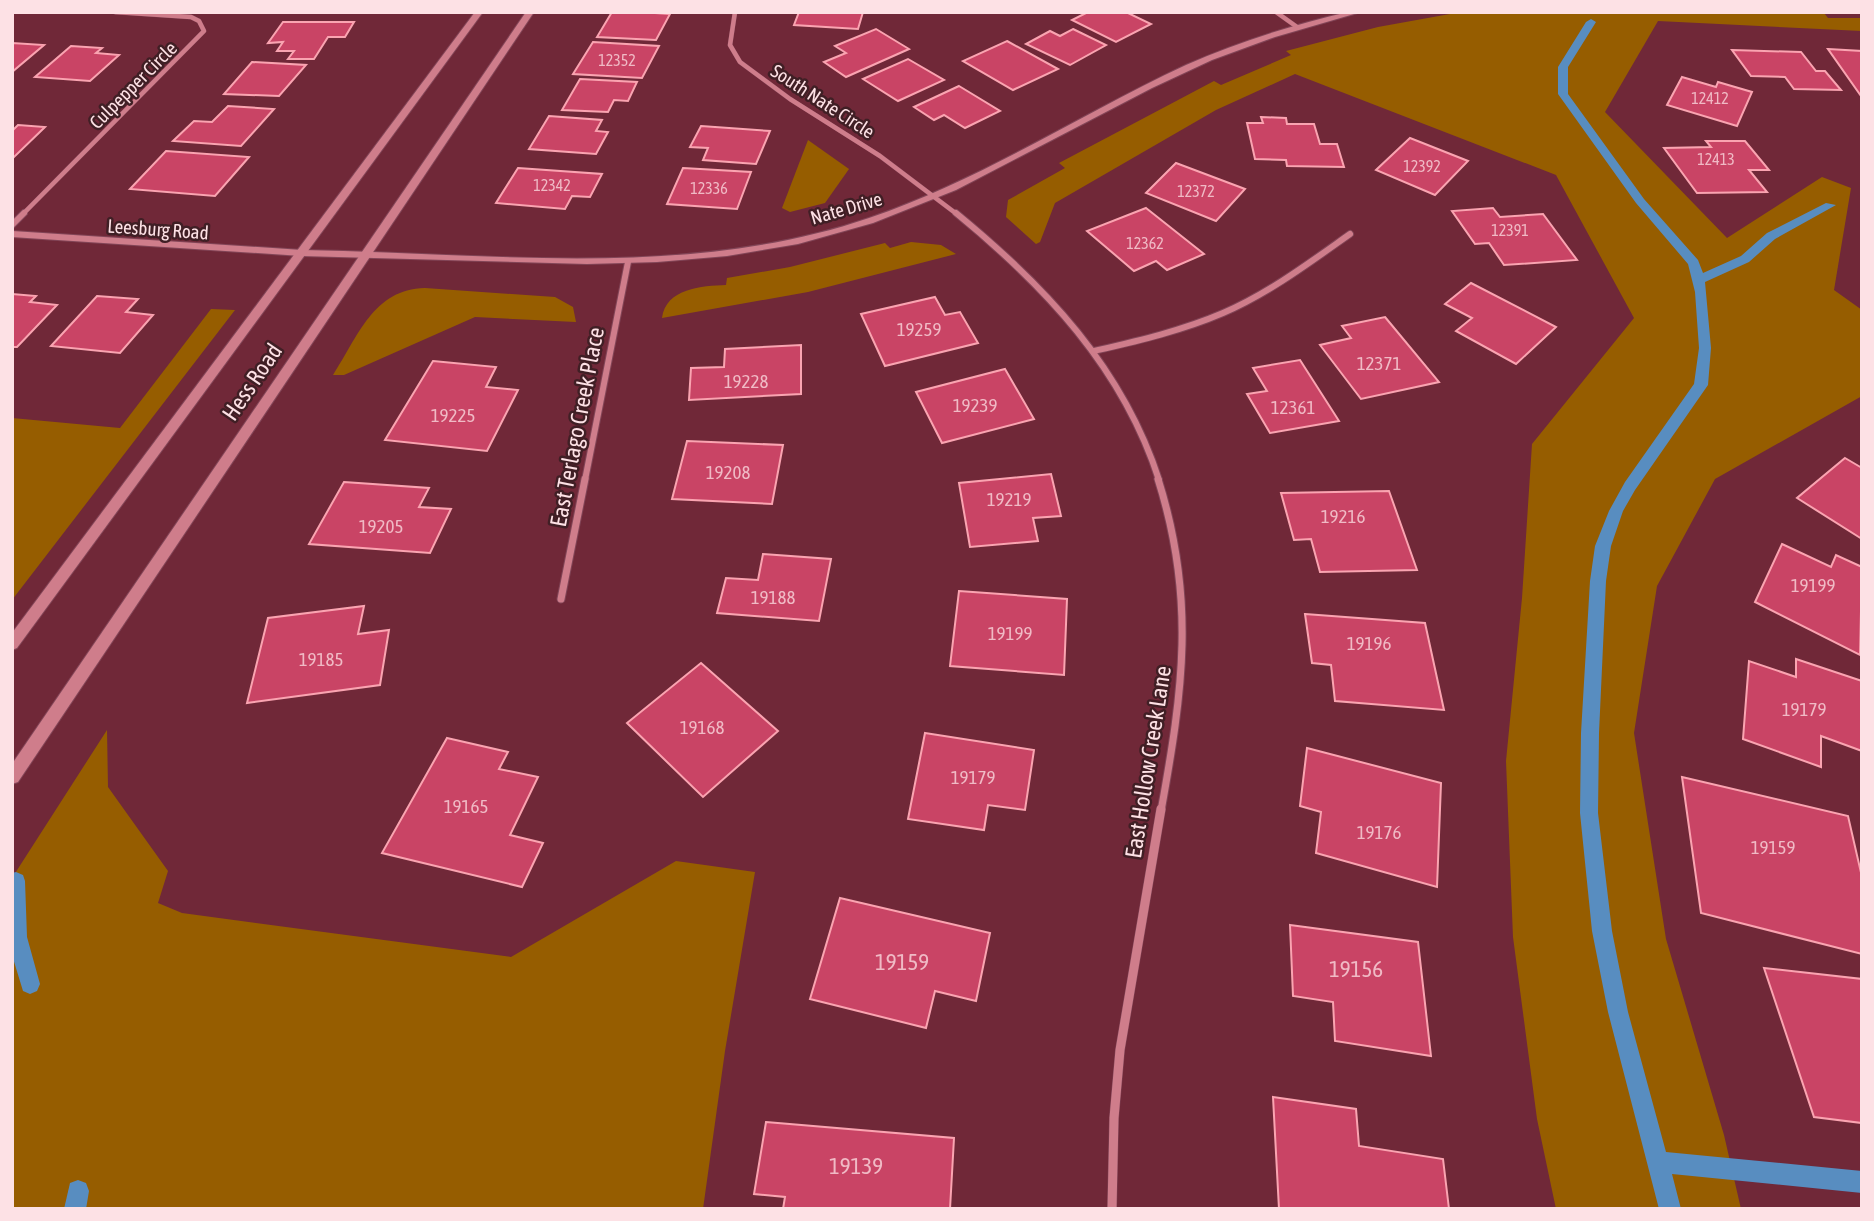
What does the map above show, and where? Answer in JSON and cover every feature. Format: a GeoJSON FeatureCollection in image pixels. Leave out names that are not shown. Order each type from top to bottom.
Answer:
{"type":"FeatureCollection","features":[{"type":"Feature","properties":{"kind":"main road","name":"Hess Road"},"geometry":{"type":"LineString","coordinates":[[12,644],[478,12]]}},
{"type":"Feature","properties":{"kind":"main road","name":"Hess Road"},"geometry":{"type":"LineString","coordinates":[[12,777],[530,12]]}},
{"type":"Feature","properties":{"kind":"street","name":"Culpepper Circle"},"geometry":{"type":"LineString","coordinates":[[12,225],[204,31],[199,21],[191,17],[115,12]]}},
{"type":"Feature","properties":{"kind":"street","name":"South Nate Circle"},"geometry":{"type":"LineString","coordinates":[[735,12],[729,42],[732,52],[740,62],[879,155],[932,197]]}},
{"type":"Feature","properties":{"kind":"street"},"geometry":{"type":"LineString","coordinates":[[1276,12],[1297,27]]}},
{"type":"Feature","properties":{"kind":"street","name":"Nate Drive"},"geometry":{"type":"LineString","coordinates":[[302,253],[365,253],[566,263],[628,262],[696,257],[780,244],[862,223],[932,197],[979,177],[1189,68],[1297,27],[1358,12]]}},
{"type":"Feature","properties":{"kind":"street","name":"East Hollow Creek Lane"},"geometry":{"type":"LineString","coordinates":[[932,197],[1030,278],[1063,312],[1094,351],[1131,411],[1163,488],[1178,560],[1185,639],[1174,742],[1122,1031],[1114,1127],[1112,1209]]}},
{"type":"Feature","properties":{"kind":"street","name":"Leesburg Road"},"geometry":{"type":"LineString","coordinates":[[12,234],[302,253]]}},
{"type":"Feature","properties":{"kind":"street"},"geometry":{"type":"LineString","coordinates":[[1094,351],[1158,336],[1233,309],[1280,283],[1350,234]]}},
{"type":"Feature","properties":{"kind":"street","name":"East Terlago Creek Place"},"geometry":{"type":"LineString","coordinates":[[561,599],[628,262]]}},
{"type":"Feature","properties":{"kind":"shaded area"},"geometry":{"type":"Polygon","coordinates":[[[1461,12],[1818,12],[1824,13],[1828,18],[1862,18],[1862,31],[1658,21],[1605,112],[1727,238],[1822,177],[1851,188],[1834,290],[1862,310],[1862,396],[1715,479],[1657,586],[1634,733],[1666,939],[1724,1135],[1741,1209],[1556,1209],[1537,1119],[1513,937],[1506,761],[1522,598],[1532,444],[1634,318],[1556,175],[1295,74],[1216,110],[1055,203],[1040,242],[1036,244],[1006,217],[1008,200],[1065,168],[1059,163],[1214,81],[1221,85],[1291,55],[1286,51],[1378,27],[1461,12]]]}},
{"type":"Feature","properties":{"kind":"shaded area"},"geometry":{"type":"Polygon","coordinates":[[[808,140],[849,169],[825,203],[790,212],[782,208],[808,140]]]}},
{"type":"Feature","properties":{"kind":"shaded area"},"geometry":{"type":"Polygon","coordinates":[[[911,242],[941,245],[956,254],[808,292],[662,318],[670,300],[678,295],[696,288],[726,285],[727,278],[790,267],[885,243],[890,248],[911,242]]]}},
{"type":"Feature","properties":{"kind":"shaded area"},"geometry":{"type":"Polygon","coordinates":[[[425,288],[555,297],[573,307],[576,322],[475,317],[344,375],[333,375],[359,331],[380,306],[407,290],[425,288]]]}},
{"type":"Feature","properties":{"kind":"shaded area"},"geometry":{"type":"Polygon","coordinates":[[[211,309],[235,310],[12,600],[12,418],[120,428],[211,309]]]}},
{"type":"Feature","properties":{"kind":"shaded area"},"geometry":{"type":"Polygon","coordinates":[[[107,730],[108,787],[168,871],[158,903],[182,913],[511,957],[676,861],[755,872],[725,1051],[703,1209],[12,1209],[12,878],[107,730]]]}},
{"type":"Feature","properties":{"kind":"building"},"geometry":{"type":"Polygon","coordinates":[[[612,12],[670,14],[656,40],[597,37],[612,12]]]}},
{"type":"Feature","properties":{"kind":"building"},"geometry":{"type":"Polygon","coordinates":[[[799,12],[863,12],[858,29],[794,25],[799,12]]]}},
{"type":"Feature","properties":{"kind":"building"},"geometry":{"type":"Polygon","coordinates":[[[1088,12],[1126,12],[1151,24],[1116,42],[1072,20],[1088,12]]]}},
{"type":"Feature","properties":{"kind":"building"},"geometry":{"type":"Polygon","coordinates":[[[283,22],[354,22],[345,37],[328,37],[314,59],[288,59],[294,51],[277,51],[283,42],[268,43],[283,22]]]}},
{"type":"Feature","properties":{"kind":"building"},"geometry":{"type":"Polygon","coordinates":[[[876,29],[909,49],[846,77],[824,62],[846,53],[835,46],[876,29]]]}},
{"type":"Feature","properties":{"kind":"building"},"geometry":{"type":"Polygon","coordinates":[[[1073,29],[1106,45],[1070,65],[1026,44],[1050,31],[1060,36],[1073,29]]]}},
{"type":"Feature","properties":{"kind":"building"},"geometry":{"type":"Polygon","coordinates":[[[1007,41],[1058,69],[1013,90],[963,61],[1007,41]]]}},
{"type":"Feature","properties":{"kind":"building"},"geometry":{"type":"Polygon","coordinates":[[[593,42],[659,46],[642,78],[573,74],[593,42]]]}},
{"type":"Feature","properties":{"kind":"building"},"geometry":{"type":"Polygon","coordinates":[[[12,43],[44,45],[12,72],[12,43]]]}},
{"type":"Feature","properties":{"kind":"building"},"geometry":{"type":"Polygon","coordinates":[[[71,46],[102,48],[96,53],[119,55],[90,81],[35,77],[71,46]]]}},
{"type":"Feature","properties":{"kind":"building"},"geometry":{"type":"Polygon","coordinates":[[[1828,49],[1862,51],[1862,96],[1861,96],[1828,49]]]}},
{"type":"Feature","properties":{"kind":"building"},"geometry":{"type":"Polygon","coordinates":[[[1732,50],[1801,52],[1816,71],[1825,71],[1841,90],[1794,89],[1785,77],[1751,76],[1732,50]]]}},
{"type":"Feature","properties":{"kind":"building"},"geometry":{"type":"Polygon","coordinates":[[[908,59],[944,80],[898,101],[863,79],[908,59]]]}},
{"type":"Feature","properties":{"kind":"building"},"geometry":{"type":"Polygon","coordinates":[[[252,62],[306,65],[279,96],[224,94],[252,62]]]}},
{"type":"Feature","properties":{"kind":"building"},"geometry":{"type":"Polygon","coordinates":[[[1682,77],[1716,87],[1718,82],[1752,92],[1737,126],[1667,105],[1682,77]]]}},
{"type":"Feature","properties":{"kind":"building"},"geometry":{"type":"Polygon","coordinates":[[[580,79],[637,82],[628,101],[614,100],[608,112],[562,110],[580,79]]]}},
{"type":"Feature","properties":{"kind":"building"},"geometry":{"type":"Polygon","coordinates":[[[959,86],[1000,111],[965,128],[944,115],[934,120],[914,107],[959,86]]]}},
{"type":"Feature","properties":{"kind":"building"},"geometry":{"type":"Polygon","coordinates":[[[228,106],[274,109],[241,146],[173,141],[194,121],[212,122],[228,106]]]}},
{"type":"Feature","properties":{"kind":"building"},"geometry":{"type":"Polygon","coordinates":[[[549,116],[602,120],[596,131],[608,132],[596,154],[529,149],[549,116]]]}},
{"type":"Feature","properties":{"kind":"building"},"geometry":{"type":"Polygon","coordinates":[[[1261,117],[1286,118],[1287,124],[1314,124],[1320,144],[1337,144],[1344,167],[1287,166],[1286,160],[1255,159],[1247,123],[1263,123],[1261,117]]]}},
{"type":"Feature","properties":{"kind":"building"},"geometry":{"type":"Polygon","coordinates":[[[18,125],[45,127],[12,159],[12,131],[18,125]]]}},
{"type":"Feature","properties":{"kind":"building"},"geometry":{"type":"Polygon","coordinates":[[[701,126],[770,131],[756,164],[703,160],[708,148],[690,147],[701,126]]]}},
{"type":"Feature","properties":{"kind":"building"},"geometry":{"type":"Polygon","coordinates":[[[1410,138],[1468,161],[1435,195],[1376,170],[1410,138]]]}},
{"type":"Feature","properties":{"kind":"building"},"geometry":{"type":"Polygon","coordinates":[[[1706,141],[1745,141],[1769,170],[1749,170],[1767,192],[1697,193],[1664,148],[1711,147],[1706,141]]]}},
{"type":"Feature","properties":{"kind":"building"},"geometry":{"type":"Polygon","coordinates":[[[166,151],[249,157],[215,196],[130,189],[166,151]]]}},
{"type":"Feature","properties":{"kind":"building"},"geometry":{"type":"Polygon","coordinates":[[[1176,163],[1245,189],[1216,221],[1146,193],[1176,163]]]}},
{"type":"Feature","properties":{"kind":"building"},"geometry":{"type":"Polygon","coordinates":[[[518,168],[602,174],[590,197],[572,196],[565,209],[496,203],[518,168]]]}},
{"type":"Feature","properties":{"kind":"building"},"geometry":{"type":"Polygon","coordinates":[[[683,168],[751,172],[737,209],[667,204],[683,168]]]}},
{"type":"Feature","properties":{"kind":"building"},"geometry":{"type":"Polygon","coordinates":[[[1146,208],[1204,254],[1167,270],[1156,261],[1134,271],[1087,231],[1146,208]]]}},
{"type":"Feature","properties":{"kind":"building"},"geometry":{"type":"Polygon","coordinates":[[[1493,208],[1500,217],[1543,214],[1577,260],[1504,265],[1489,243],[1475,244],[1452,211],[1493,208]]]}},
{"type":"Feature","properties":{"kind":"building"},"geometry":{"type":"Polygon","coordinates":[[[1471,283],[1556,327],[1516,364],[1456,331],[1472,318],[1445,304],[1471,283]]]}},
{"type":"Feature","properties":{"kind":"building"},"geometry":{"type":"Polygon","coordinates":[[[12,294],[36,296],[30,302],[57,305],[17,347],[12,347],[12,294]]]}},
{"type":"Feature","properties":{"kind":"building"},"geometry":{"type":"Polygon","coordinates":[[[97,296],[138,299],[126,312],[153,315],[120,353],[51,346],[97,296]]]}},
{"type":"Feature","properties":{"kind":"building"},"geometry":{"type":"Polygon","coordinates":[[[935,297],[945,315],[960,312],[978,343],[885,366],[861,314],[935,297]]]}},
{"type":"Feature","properties":{"kind":"building"},"geometry":{"type":"Polygon","coordinates":[[[1385,317],[1439,382],[1361,399],[1320,345],[1351,338],[1342,326],[1385,317]]]}},
{"type":"Feature","properties":{"kind":"building"},"geometry":{"type":"Polygon","coordinates":[[[801,345],[801,394],[689,400],[691,368],[724,367],[725,349],[801,345]]]}},
{"type":"Feature","properties":{"kind":"building"},"geometry":{"type":"Polygon","coordinates":[[[1300,360],[1339,421],[1270,433],[1247,394],[1267,391],[1253,368],[1300,360]]]}},
{"type":"Feature","properties":{"kind":"building"},"geometry":{"type":"Polygon","coordinates":[[[433,361],[496,367],[486,387],[518,390],[487,451],[385,440],[433,361]]]}},
{"type":"Feature","properties":{"kind":"building"},"geometry":{"type":"Polygon","coordinates":[[[1005,369],[1034,419],[942,443],[916,392],[1005,369]]]}},
{"type":"Feature","properties":{"kind":"building"},"geometry":{"type":"Polygon","coordinates":[[[687,441],[783,445],[772,504],[672,499],[687,441]]]}},
{"type":"Feature","properties":{"kind":"building"},"geometry":{"type":"Polygon","coordinates":[[[1845,458],[1862,468],[1862,539],[1797,498],[1845,458]]]}},
{"type":"Feature","properties":{"kind":"building"},"geometry":{"type":"Polygon","coordinates":[[[1051,474],[1061,516],[1033,518],[1038,541],[970,547],[959,483],[1051,474]]]}},
{"type":"Feature","properties":{"kind":"building"},"geometry":{"type":"Polygon","coordinates":[[[344,482],[429,488],[419,507],[451,509],[430,553],[309,544],[344,482]]]}},
{"type":"Feature","properties":{"kind":"building"},"geometry":{"type":"Polygon","coordinates":[[[1389,491],[1417,570],[1320,572],[1311,539],[1294,540],[1281,493],[1389,491]]]}},
{"type":"Feature","properties":{"kind":"building"},"geometry":{"type":"Polygon","coordinates":[[[1782,544],[1831,567],[1836,555],[1862,567],[1860,655],[1755,602],[1782,544]]]}},
{"type":"Feature","properties":{"kind":"building"},"geometry":{"type":"Polygon","coordinates":[[[763,554],[831,559],[819,621],[717,613],[726,578],[758,580],[763,554]]]}},
{"type":"Feature","properties":{"kind":"building"},"geometry":{"type":"Polygon","coordinates":[[[959,591],[1067,599],[1064,675],[950,666],[959,591]]]}},
{"type":"Feature","properties":{"kind":"building"},"geometry":{"type":"Polygon","coordinates":[[[364,606],[358,634],[389,630],[380,685],[247,703],[268,618],[364,606]]]}},
{"type":"Feature","properties":{"kind":"building"},"geometry":{"type":"Polygon","coordinates":[[[1305,614],[1425,623],[1444,710],[1335,701],[1331,665],[1312,663],[1305,614]]]}},
{"type":"Feature","properties":{"kind":"building"},"geometry":{"type":"Polygon","coordinates":[[[1796,659],[1862,681],[1862,751],[1821,736],[1821,767],[1743,739],[1749,661],[1796,677],[1796,659]]]}},
{"type":"Feature","properties":{"kind":"building"},"geometry":{"type":"Polygon","coordinates":[[[701,663],[778,731],[703,797],[627,723],[701,663]]]}},
{"type":"Feature","properties":{"kind":"building"},"geometry":{"type":"Polygon","coordinates":[[[925,733],[1034,750],[1025,810],[988,805],[984,830],[908,819],[925,733]]]}},
{"type":"Feature","properties":{"kind":"building"},"geometry":{"type":"Polygon","coordinates":[[[447,738],[508,752],[499,769],[538,777],[510,835],[543,843],[522,887],[382,853],[447,738]]]}},
{"type":"Feature","properties":{"kind":"building"},"geometry":{"type":"Polygon","coordinates":[[[1307,748],[1441,783],[1437,887],[1316,853],[1321,812],[1300,806],[1307,748]]]}},
{"type":"Feature","properties":{"kind":"building"},"geometry":{"type":"Polygon","coordinates":[[[1682,777],[1848,816],[1862,877],[1862,954],[1701,913],[1682,777]]]}},
{"type":"Feature","properties":{"kind":"building"},"geometry":{"type":"Polygon","coordinates":[[[840,898],[990,933],[976,1001],[935,991],[926,1028],[810,999],[840,898]]]}},
{"type":"Feature","properties":{"kind":"building"},"geometry":{"type":"Polygon","coordinates":[[[1290,925],[1418,942],[1431,1056],[1335,1041],[1333,1002],[1293,996],[1290,925]]]}},
{"type":"Feature","properties":{"kind":"building"},"geometry":{"type":"Polygon","coordinates":[[[1764,968],[1862,979],[1862,1123],[1814,1117],[1764,968]]]}},
{"type":"Feature","properties":{"kind":"building"},"geometry":{"type":"Polygon","coordinates":[[[1273,1097],[1356,1109],[1359,1146],[1443,1159],[1449,1209],[1279,1209],[1273,1097]]]}},
{"type":"Feature","properties":{"kind":"building"},"geometry":{"type":"Polygon","coordinates":[[[766,1122],[954,1138],[950,1209],[783,1209],[785,1197],[754,1194],[766,1122]]]}},
{"type":"Feature","properties":{"kind":"waterway"},"geometry":{"type":"LineString","coordinates":[[1591,22],[1563,67],[1563,94],[1640,201],[1694,263],[1701,292],[1705,348],[1701,385],[1630,486],[1616,511],[1603,546],[1598,581],[1590,733],[1589,813],[1602,931],[1618,1012],[1670,1209]]}},
{"type":"Feature","properties":{"kind":"waterway"},"geometry":{"type":"LineString","coordinates":[[1700,279],[1745,259],[1771,236],[1830,205]]}},
{"type":"Feature","properties":{"kind":"waterway"},"geometry":{"type":"LineString","coordinates":[[16,881],[17,937],[30,984]]}},
{"type":"Feature","properties":{"kind":"waterway"},"geometry":{"type":"LineString","coordinates":[[1658,1162],[1862,1182]]}},
{"type":"Feature","properties":{"kind":"waterway"},"geometry":{"type":"LineString","coordinates":[[75,1209],[78,1191]]}}]}
